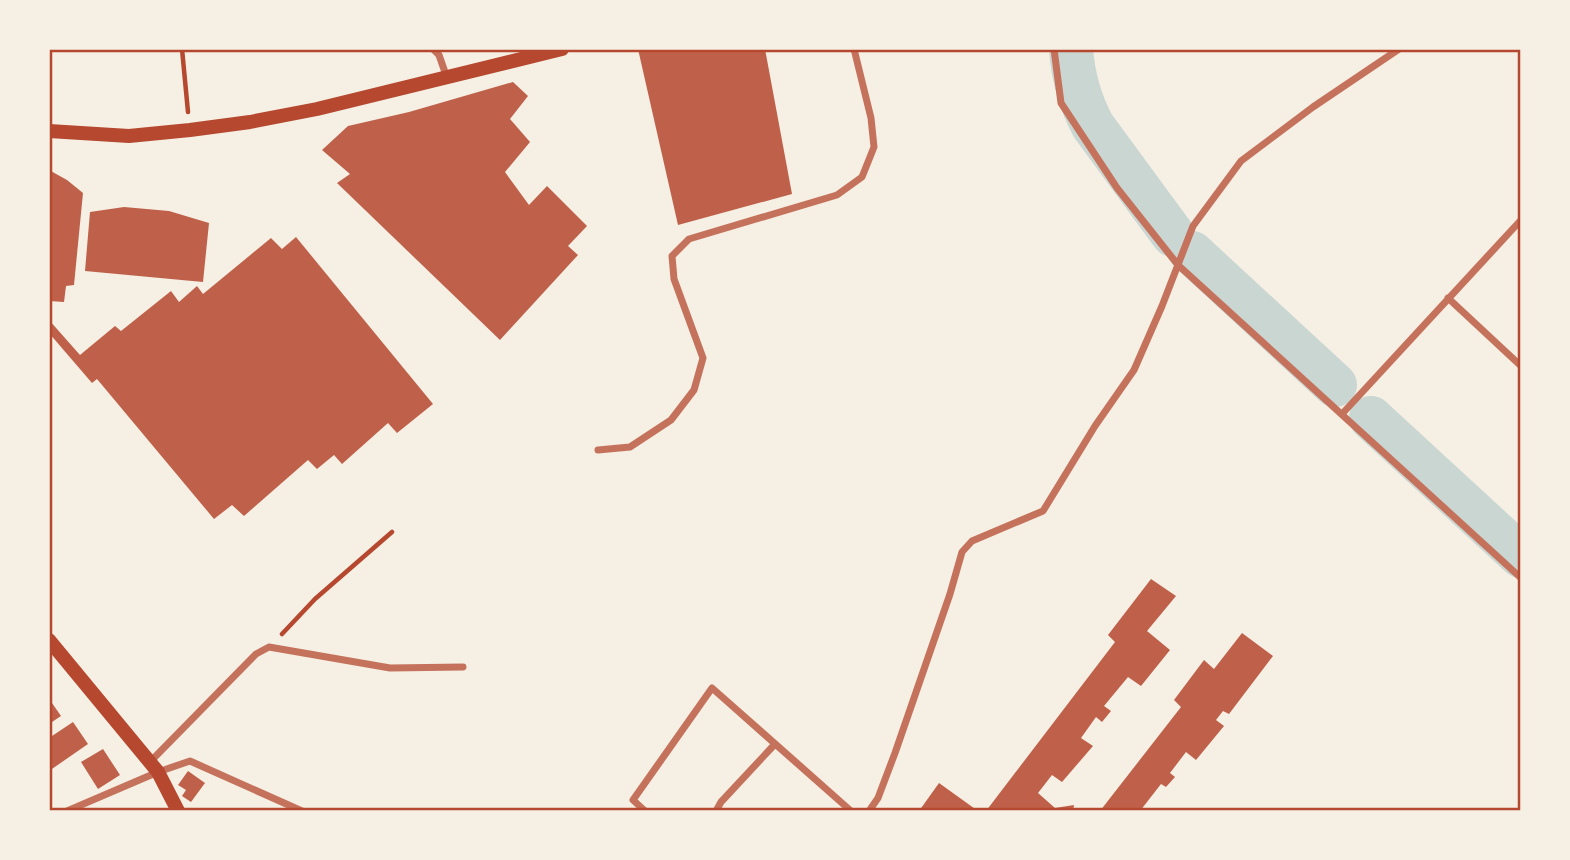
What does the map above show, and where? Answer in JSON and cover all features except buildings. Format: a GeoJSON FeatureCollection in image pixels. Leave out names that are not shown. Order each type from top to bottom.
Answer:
{"type":"FeatureCollection","features":[{"type":"Feature","properties":{"kind":"main road"},"geometry":{"type":"LineString","coordinates":[[49,131],[129,136],[250,122],[317,109],[562,49]]}},
{"type":"Feature","properties":{"kind":"main road"},"geometry":{"type":"LineString","coordinates":[[49,640],[154,768],[178,811]]}},
{"type":"Feature","properties":{"kind":"street"},"geometry":{"type":"LineString","coordinates":[[433,49],[439,55],[447,78]]}},
{"type":"Feature","properties":{"kind":"street"},"geometry":{"type":"LineString","coordinates":[[598,450],[630,447],[671,420],[694,390],[703,358],[674,279],[672,256],[689,239],[837,195],[862,177],[873,147],[871,118],[854,49]]}},
{"type":"Feature","properties":{"kind":"street"},"geometry":{"type":"LineString","coordinates":[[1054,49],[1061,103],[1117,188],[1178,265],[1521,578]]}},
{"type":"Feature","properties":{"kind":"street"},"geometry":{"type":"LineString","coordinates":[[869,811],[878,798],[895,753],[962,552],[972,541],[1043,511],[1095,426],[1134,370],[1194,226],[1241,161],[1313,107],[1399,49]]}},
{"type":"Feature","properties":{"kind":"street"},"geometry":{"type":"LineString","coordinates":[[1342,414],[1521,220]]}},
{"type":"Feature","properties":{"kind":"street"},"geometry":{"type":"LineString","coordinates":[[1448,298],[1521,366]]}},
{"type":"Feature","properties":{"kind":"street"},"geometry":{"type":"LineString","coordinates":[[154,768],[256,654],[269,647],[390,668],[463,667]]}},
{"type":"Feature","properties":{"kind":"street"},"geometry":{"type":"LineString","coordinates":[[645,811],[633,800],[712,688],[851,811]]}},
{"type":"Feature","properties":{"kind":"street"},"geometry":{"type":"LineString","coordinates":[[716,811],[775,744]]}},
{"type":"Feature","properties":{"kind":"street"},"geometry":{"type":"LineString","coordinates":[[67,811],[154,768],[190,761],[302,811]]}},
{"type":"Feature","properties":{"kind":"path"},"geometry":{"type":"LineString","coordinates":[[182,49],[190,130]]}},
{"type":"Feature","properties":{"kind":"path"},"geometry":{"type":"LineString","coordinates":[[269,647],[315,599],[392,532]]}},
{"type":"Feature","properties":{"kind":"waterway"},"geometry":{"type":"LineString","coordinates":[[1071,49],[1078,89],[1093,126],[1173,235]]}},
{"type":"Feature","properties":{"kind":"waterway"},"geometry":{"type":"LineString","coordinates":[[1192,253],[1335,385]]}},
{"type":"Feature","properties":{"kind":"waterway"},"geometry":{"type":"LineString","coordinates":[[1371,418],[1521,556]]}}]}
